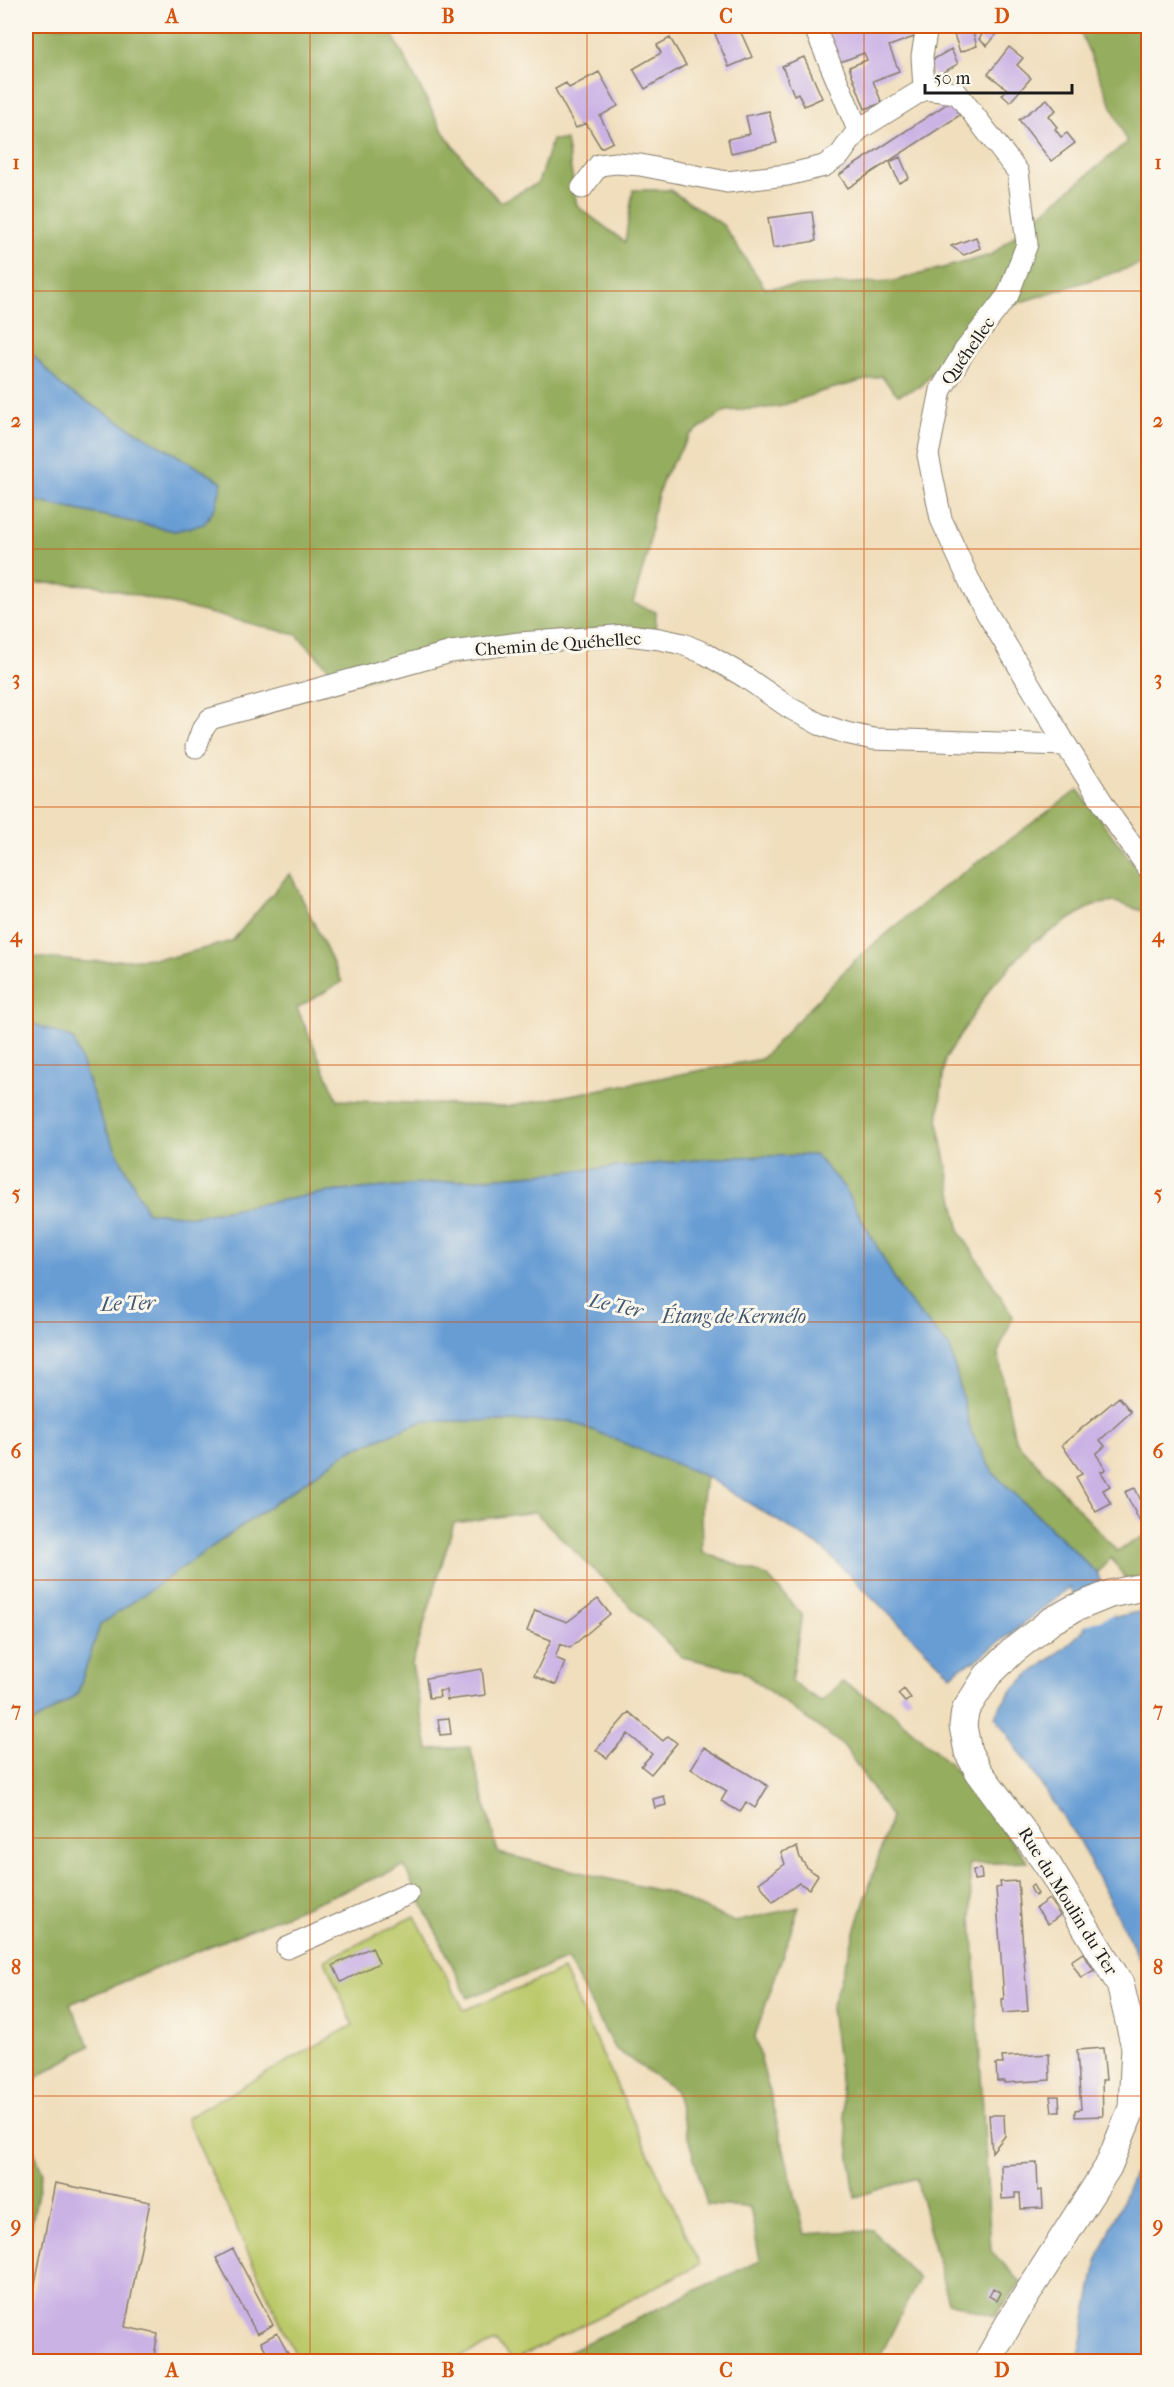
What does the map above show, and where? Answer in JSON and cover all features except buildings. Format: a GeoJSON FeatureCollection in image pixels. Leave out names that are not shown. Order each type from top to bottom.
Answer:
{"type":"FeatureCollection","features":[{"type":"Feature","properties":{"kind":"street"},"geometry":{"type":"LineString","coordinates":[[814,26],[858,130]]}},
{"type":"Feature","properties":{"kind":"street"},"geometry":{"type":"LineString","coordinates":[[582,188],[599,165],[616,162],[727,182],[787,175],[824,166],[840,155],[858,130],[924,89],[922,56],[927,26]]}},
{"type":"Feature","properties":{"kind":"street","name":"Quéhellec"},"geometry":{"type":"LineString","coordinates":[[924,89],[957,93],[1018,172],[1028,244],[1008,295],[965,350],[941,390],[928,455],[941,519],[976,596],[1113,819],[1149,868]]}},
{"type":"Feature","properties":{"kind":"street","name":"Chemin de Quéhellec"},"geometry":{"type":"LineString","coordinates":[[196,747],[202,730],[210,719],[451,652],[519,643],[628,635],[672,641],[706,654],[790,708],[819,724],[846,733],[873,739],[1066,745]]}},
{"type":"Feature","properties":{"kind":"street","name":"Rue du Moulin du Ter"},"geometry":{"type":"LineString","coordinates":[[987,2361],[1108,2166],[1132,2108],[1135,2047],[1120,1984],[1047,1864],[979,1772],[968,1752],[964,1739],[965,1711],[987,1676],[1014,1650],[1051,1621],[1110,1594],[1149,1586]]}},
{"type":"Feature","properties":{"kind":"street"},"geometry":{"type":"LineString","coordinates":[[287,1948],[408,1894]]}},
{"type":"Feature","properties":{"kind":"green space"},"geometry":{"type":"Polygon","coordinates":[[[26,26],[388,26],[444,133],[472,171],[500,202],[538,183],[552,140],[566,140],[577,206],[625,242],[633,190],[670,190],[723,225],[765,288],[894,281],[991,255],[1127,142],[1078,26],[1148,26],[1148,262],[977,316],[921,386],[898,395],[881,376],[823,391],[778,407],[726,411],[690,435],[664,476],[654,508],[648,551],[633,603],[656,612],[655,636],[519,643],[344,685],[297,635],[95,585],[43,583],[26,585],[26,499],[175,531],[222,482],[63,388],[26,347],[26,26]]]}},
{"type":"Feature","properties":{"kind":"green space"},"geometry":{"type":"Polygon","coordinates":[[[1078,790],[1148,883],[1148,913],[1115,902],[1093,905],[1033,942],[991,987],[945,1059],[938,1122],[960,1232],[1013,1316],[998,1353],[1015,1440],[1117,1551],[1148,1534],[1148,1610],[1111,1558],[1097,1573],[993,1473],[971,1432],[950,1348],[904,1296],[844,1187],[815,1156],[732,1157],[329,1192],[193,1216],[147,1212],[105,1128],[73,1039],[26,1021],[26,956],[87,962],[172,957],[232,941],[290,873],[342,982],[297,1008],[338,1100],[506,1107],[761,1059],[854,961],[939,890],[1078,790]]]}},
{"type":"Feature","properties":{"kind":"green space"},"geometry":{"type":"Polygon","coordinates":[[[423,1421],[570,1421],[705,1476],[701,1507],[702,1552],[767,1576],[802,1615],[791,1681],[821,1702],[842,1682],[887,1708],[949,1763],[1028,1862],[969,1864],[991,2251],[1021,2282],[995,2316],[948,2302],[916,2178],[855,2197],[831,2008],[891,1817],[844,1746],[740,1670],[682,1657],[535,1512],[454,1523],[412,1665],[428,1749],[470,1747],[498,1853],[669,1893],[735,1922],[799,1907],[755,2036],[805,2234],[872,2230],[919,2279],[880,2356],[842,2362],[548,2361],[760,2260],[750,2207],[707,2205],[675,2090],[614,2048],[567,1959],[468,1998],[404,1866],[70,2004],[90,2046],[37,2077],[26,2111],[26,1727],[77,1695],[100,1625],[349,1451],[423,1421]]]}},
{"type":"Feature","properties":{"kind":"green space"},"geometry":{"type":"Polygon","coordinates":[[[415,1916],[464,2010],[563,1970],[700,2264],[513,2361],[496,2342],[448,2361],[298,2361],[186,2118],[353,2025],[325,1960],[415,1916]]]}},
{"type":"Feature","properties":{"kind":"green space"},"geometry":{"type":"Polygon","coordinates":[[[26,2129],[42,2172],[26,2252],[26,2129]]]}},
{"type":"Feature","properties":{"kind":"water"},"geometry":{"type":"Polygon","coordinates":[[[26,347],[63,388],[222,482],[216,506],[204,524],[175,531],[26,499],[26,347]]]}},
{"type":"Feature","properties":{"kind":"water","name":"Étang de Kermélo"},"geometry":{"type":"Polygon","coordinates":[[[26,1021],[73,1039],[105,1128],[147,1212],[193,1216],[329,1192],[732,1157],[815,1155],[844,1187],[904,1296],[950,1348],[971,1432],[993,1473],[1097,1573],[1115,1617],[1148,1610],[1148,1984],[1141,1962],[1079,1841],[995,1716],[1012,1690],[1062,1650],[1085,1628],[1070,1587],[975,1661],[962,1666],[951,1675],[822,1548],[705,1476],[570,1421],[423,1421],[349,1451],[100,1625],[77,1695],[26,1727],[26,1021]]]}},
{"type":"Feature","properties":{"kind":"water"},"geometry":{"type":"Polygon","coordinates":[[[1148,2140],[1148,2361],[1078,2361],[1097,2262],[1148,2140]]]}},
{"type":"Feature","properties":{"kind":"pier"},"geometry":{"type":"Polygon","coordinates":[[[1104,1583],[1117,1613],[1082,1627],[1071,1596],[1104,1583]]]}},
{"type":"Feature","properties":{"kind":"water label","name":"Le Ter"},"geometry":{"type":"Point","coordinates":[128,1303]}},
{"type":"Feature","properties":{"kind":"water label","name":"Le Ter"},"geometry":{"type":"Point","coordinates":[616,1305]}}]}
